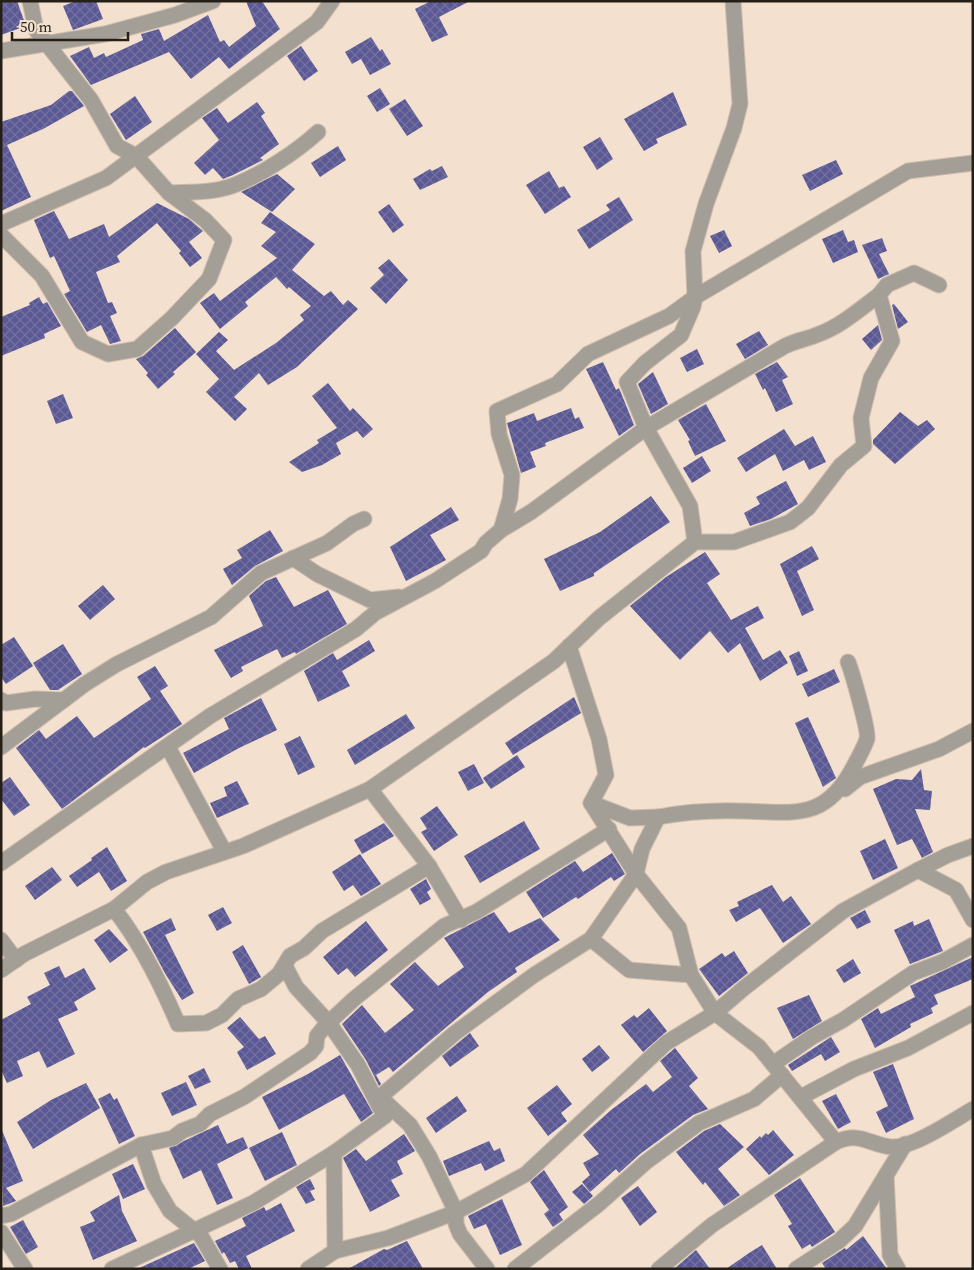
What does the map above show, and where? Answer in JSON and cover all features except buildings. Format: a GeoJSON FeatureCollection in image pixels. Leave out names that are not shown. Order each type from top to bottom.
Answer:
{"type":"FeatureCollection","features":[{"type":"Feature","properties":{"kind":"street"},"geometry":{"type":"LineString","coordinates":[[1,235],[42,276],[82,342],[108,354],[137,349],[172,318],[209,279],[224,240],[205,220],[169,193],[136,156],[117,146],[91,100],[36,30],[30,1]]}},
{"type":"Feature","properties":{"kind":"street"},"geometry":{"type":"LineString","coordinates":[[1,51],[105,34],[175,15],[213,1]]}},
{"type":"Feature","properties":{"kind":"street"},"geometry":{"type":"LineString","coordinates":[[1,224],[106,178],[317,22],[332,1]]}},
{"type":"Feature","properties":{"kind":"street"},"geometry":{"type":"LineString","coordinates":[[695,542],[690,506],[646,428],[627,382],[645,363],[681,335],[693,308],[695,297],[693,251],[706,204],[734,128],[740,104],[733,1]]}},
{"type":"Feature","properties":{"kind":"street"},"geometry":{"type":"LineString","coordinates":[[169,193],[209,191],[236,185],[301,147],[318,132]]}},
{"type":"Feature","properties":{"kind":"street"},"geometry":{"type":"LineString","coordinates":[[501,530],[510,499],[512,475],[499,434],[497,411],[556,384],[588,354],[669,316],[695,297],[908,171],[973,163]]}},
{"type":"Feature","properties":{"kind":"street"},"geometry":{"type":"LineString","coordinates":[[1,863],[210,716],[356,629],[375,613],[403,596],[435,580],[481,552],[486,543],[501,530],[531,512],[646,428],[785,346],[803,338],[818,335],[840,324],[879,295],[887,286],[914,273],[939,285]]}},
{"type":"Feature","properties":{"kind":"street"},"geometry":{"type":"LineString","coordinates":[[1,970],[16,960],[114,909],[147,882],[166,872],[243,846],[370,789],[554,661],[599,618],[695,542],[734,542],[790,522],[808,508],[841,465],[864,446],[861,418],[871,378],[892,341],[879,295]]}},
{"type":"Feature","properties":{"kind":"street"},"geometry":{"type":"LineString","coordinates":[[1,747],[64,700],[117,664],[211,616],[261,573],[327,543],[353,524],[364,519]]}},
{"type":"Feature","properties":{"kind":"street"},"geometry":{"type":"LineString","coordinates":[[293,558],[317,574],[370,600],[403,596]]}},
{"type":"Feature","properties":{"kind":"street"},"geometry":{"type":"LineString","coordinates":[[569,646],[599,739],[606,775],[591,803]]}},
{"type":"Feature","properties":{"kind":"street"},"geometry":{"type":"LineString","coordinates":[[835,796],[848,778],[868,737],[856,685],[848,662]]}},
{"type":"Feature","properties":{"kind":"street"},"geometry":{"type":"LineString","coordinates":[[1,700],[6,702],[35,699],[64,700]]}},
{"type":"Feature","properties":{"kind":"street"},"geometry":{"type":"LineString","coordinates":[[591,803],[630,818],[658,818],[680,813],[730,811],[791,814],[818,806],[860,777],[939,749],[973,731]]}},
{"type":"Feature","properties":{"kind":"street"},"geometry":{"type":"LineString","coordinates":[[168,747],[224,851]]}},
{"type":"Feature","properties":{"kind":"street"},"geometry":{"type":"LineString","coordinates":[[370,789],[429,866],[461,920]]}},
{"type":"Feature","properties":{"kind":"street"},"geometry":{"type":"LineString","coordinates":[[591,803],[636,874],[679,928],[691,975],[715,1013],[759,1047],[836,1142]]}},
{"type":"Feature","properties":{"kind":"street"},"geometry":{"type":"LineString","coordinates":[[380,1097],[455,1033],[534,976],[591,939],[636,874],[642,849],[658,818]]}},
{"type":"Feature","properties":{"kind":"street"},"geometry":{"type":"LineString","coordinates":[[1,1216],[11,1214],[141,1145],[173,1138],[182,1131],[200,1124],[210,1114],[244,1097],[310,1053],[316,1046],[317,1036],[328,1023],[354,999],[444,926],[461,920],[609,829]]}},
{"type":"Feature","properties":{"kind":"street"},"geometry":{"type":"LineString","coordinates":[[308,1269],[335,1251],[388,1238],[456,1212],[526,1174],[666,1043],[715,1013],[843,911],[948,855],[973,846]]}},
{"type":"Feature","properties":{"kind":"street"},"geometry":{"type":"LineString","coordinates":[[114,909],[123,920],[159,982],[178,1024],[206,1024],[222,1016],[238,999],[261,989],[279,974],[290,956],[304,948],[322,931],[429,866]]}},
{"type":"Feature","properties":{"kind":"street"},"geometry":{"type":"LineString","coordinates":[[918,870],[956,890],[973,920]]}},
{"type":"Feature","properties":{"kind":"street"},"geometry":{"type":"LineString","coordinates":[[591,939],[629,970],[691,975]]}},
{"type":"Feature","properties":{"kind":"street"},"geometry":{"type":"LineString","coordinates":[[1,940],[16,960]]}},
{"type":"Feature","properties":{"kind":"street"},"geometry":{"type":"LineString","coordinates":[[515,1269],[699,1123],[754,1099],[778,1069],[812,1037],[843,1020],[913,973],[951,957],[973,944]]}},
{"type":"Feature","properties":{"kind":"street"},"geometry":{"type":"LineString","coordinates":[[285,966],[296,987],[328,1023],[358,1065],[384,1116]]}},
{"type":"Feature","properties":{"kind":"street"},"geometry":{"type":"LineString","coordinates":[[801,1097],[854,1069],[908,1048],[973,1012]]}},
{"type":"Feature","properties":{"kind":"street"},"geometry":{"type":"LineString","coordinates":[[112,1269],[252,1203],[334,1153],[384,1116],[389,1110],[380,1097]]}},
{"type":"Feature","properties":{"kind":"street"},"geometry":{"type":"LineString","coordinates":[[380,1097],[410,1125],[430,1156],[456,1212],[456,1224],[460,1234],[486,1269]]}},
{"type":"Feature","properties":{"kind":"street"},"geometry":{"type":"LineString","coordinates":[[659,1269],[712,1225],[836,1142],[848,1137],[859,1137],[894,1147],[924,1137],[973,1110]]}},
{"type":"Feature","properties":{"kind":"street"},"geometry":{"type":"LineString","coordinates":[[796,1269],[848,1234],[855,1226],[904,1144]]}},
{"type":"Feature","properties":{"kind":"street"},"geometry":{"type":"LineString","coordinates":[[141,1145],[154,1184],[170,1211],[201,1236],[220,1269]]}},
{"type":"Feature","properties":{"kind":"street"},"geometry":{"type":"LineString","coordinates":[[334,1153],[335,1251]]}},
{"type":"Feature","properties":{"kind":"street"},"geometry":{"type":"LineString","coordinates":[[886,1174],[890,1255],[898,1269]]}},
{"type":"Feature","properties":{"kind":"street"},"geometry":{"type":"LineString","coordinates":[[1,1232],[25,1269]]}}]}
